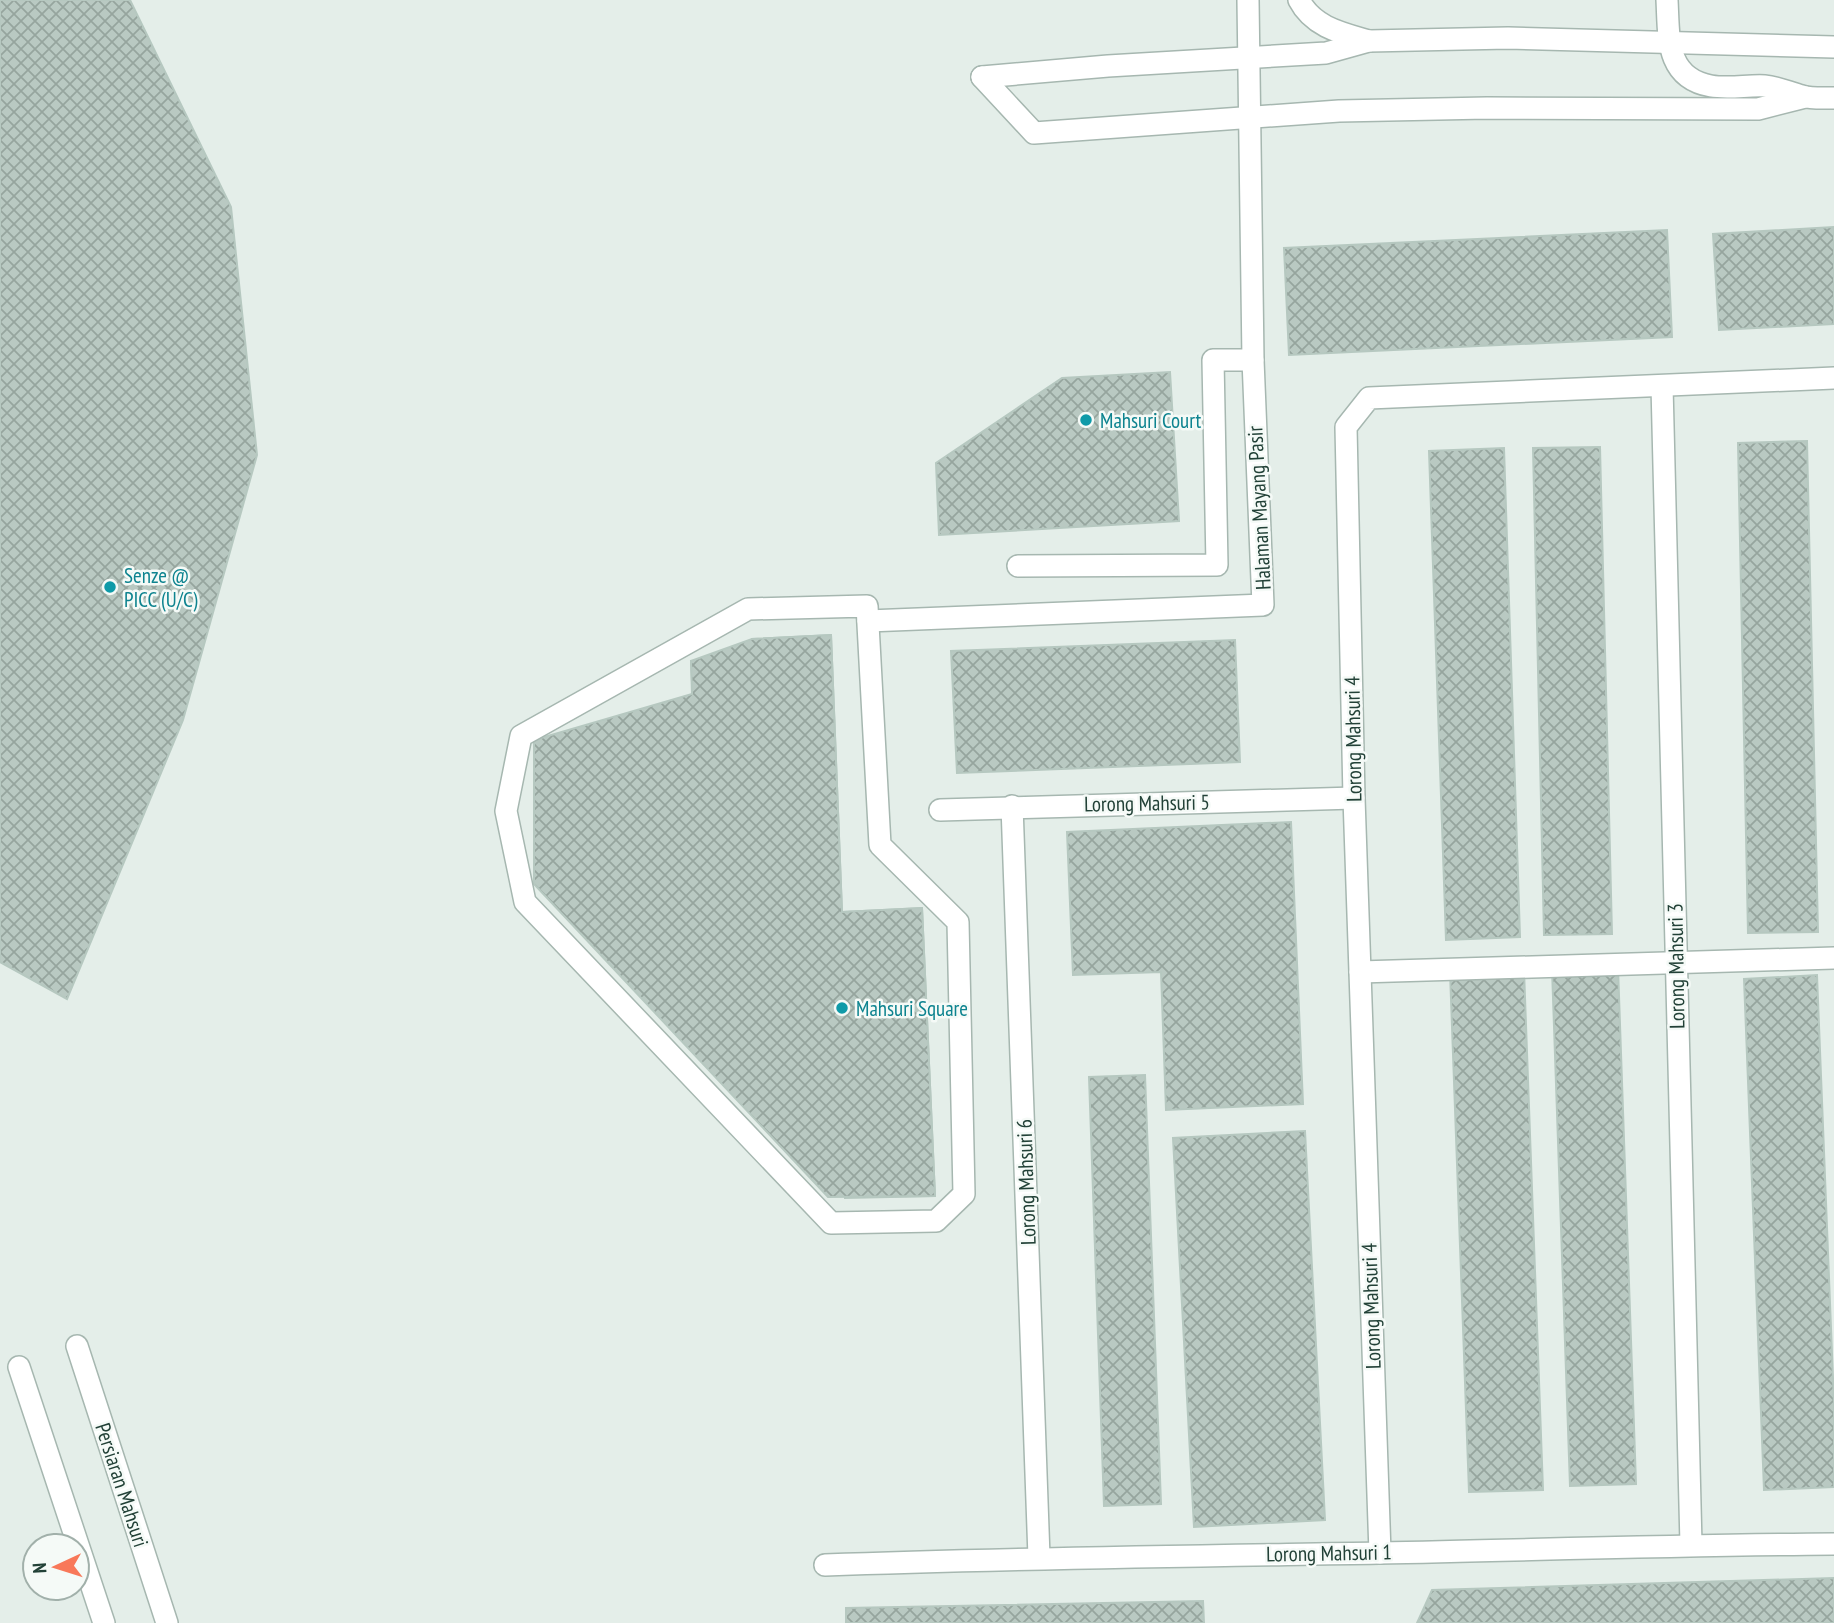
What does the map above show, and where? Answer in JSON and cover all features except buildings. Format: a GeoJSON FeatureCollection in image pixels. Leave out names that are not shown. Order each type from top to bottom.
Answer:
{"type":"FeatureCollection","features":[{"type":"Feature","properties":{"kind":"street","name":"Halaman Mayang Pasir"},"geometry":{"type":"LineString","coordinates":[[868,621],[1263,605],[1252,360],[1248,0]]}},
{"type":"Feature","properties":{"kind":"street"},"geometry":{"type":"LineString","coordinates":[[1299,0],[1304,11],[1329,30],[1369,41]]}},
{"type":"Feature","properties":{"kind":"street"},"geometry":{"type":"LineString","coordinates":[[1667,0],[1669,44],[1673,59],[1683,72],[1697,81],[1712,86],[1769,86],[1805,97],[1834,98]]}},
{"type":"Feature","properties":{"kind":"street"},"geometry":{"type":"LineString","coordinates":[[1805,97],[1758,109],[1487,108],[1339,111],[1034,133],[982,77],[1108,66],[1326,53],[1369,41],[1508,38],[1834,47]]}},
{"type":"Feature","properties":{"kind":"street"},"geometry":{"type":"LineString","coordinates":[[1018,566],[1217,565],[1213,360],[1252,360]]}},
{"type":"Feature","properties":{"kind":"street","name":"Lorong Mahsuri 4"},"geometry":{"type":"LineString","coordinates":[[1380,1553],[1354,798],[1346,428],[1369,398],[1834,378]]}},
{"type":"Feature","properties":{"kind":"street","name":"Lorong Mahsuri 3"},"geometry":{"type":"LineString","coordinates":[[1662,386],[1691,1545]]}},
{"type":"Feature","properties":{"kind":"street"},"geometry":{"type":"LineString","coordinates":[[867,606],[868,621],[880,845],[958,922],[964,1194],[936,1221],[831,1223],[525,901],[506,811],[521,736],[748,609],[867,606]]}},
{"type":"Feature","properties":{"kind":"street","name":"Lorong Mahsuri 5"},"geometry":{"type":"LineString","coordinates":[[940,810],[1354,798]]}},
{"type":"Feature","properties":{"kind":"street","name":"Lorong Mahsuri 6"},"geometry":{"type":"LineString","coordinates":[[1012,806],[1039,1557]]}},
{"type":"Feature","properties":{"kind":"street"},"geometry":{"type":"LineString","coordinates":[[1360,972],[1834,958]]}},
{"type":"Feature","properties":{"kind":"street","name":"Persiaran Mahsuri"},"geometry":{"type":"LineString","coordinates":[[77,1346],[167,1623]]}},
{"type":"Feature","properties":{"kind":"street"},"geometry":{"type":"LineString","coordinates":[[19,1367],[104,1623]]}},
{"type":"Feature","properties":{"kind":"street","name":"Lorong Mahsuri 1"},"geometry":{"type":"LineString","coordinates":[[825,1565],[1039,1557],[1380,1553],[1691,1545],[1834,1545]]}},
{"type":"Feature","properties":{"kind":"place","name":"Mahsuri Court"},"geometry":{"type":"Point","coordinates":[1086,420]}},
{"type":"Feature","properties":{"kind":"place","name":"Senze @ PICC (U/C)"},"geometry":{"type":"Point","coordinates":[110,587]}},
{"type":"Feature","properties":{"kind":"place","name":"Mahsuri Square"},"geometry":{"type":"Point","coordinates":[842,1008]}}]}
